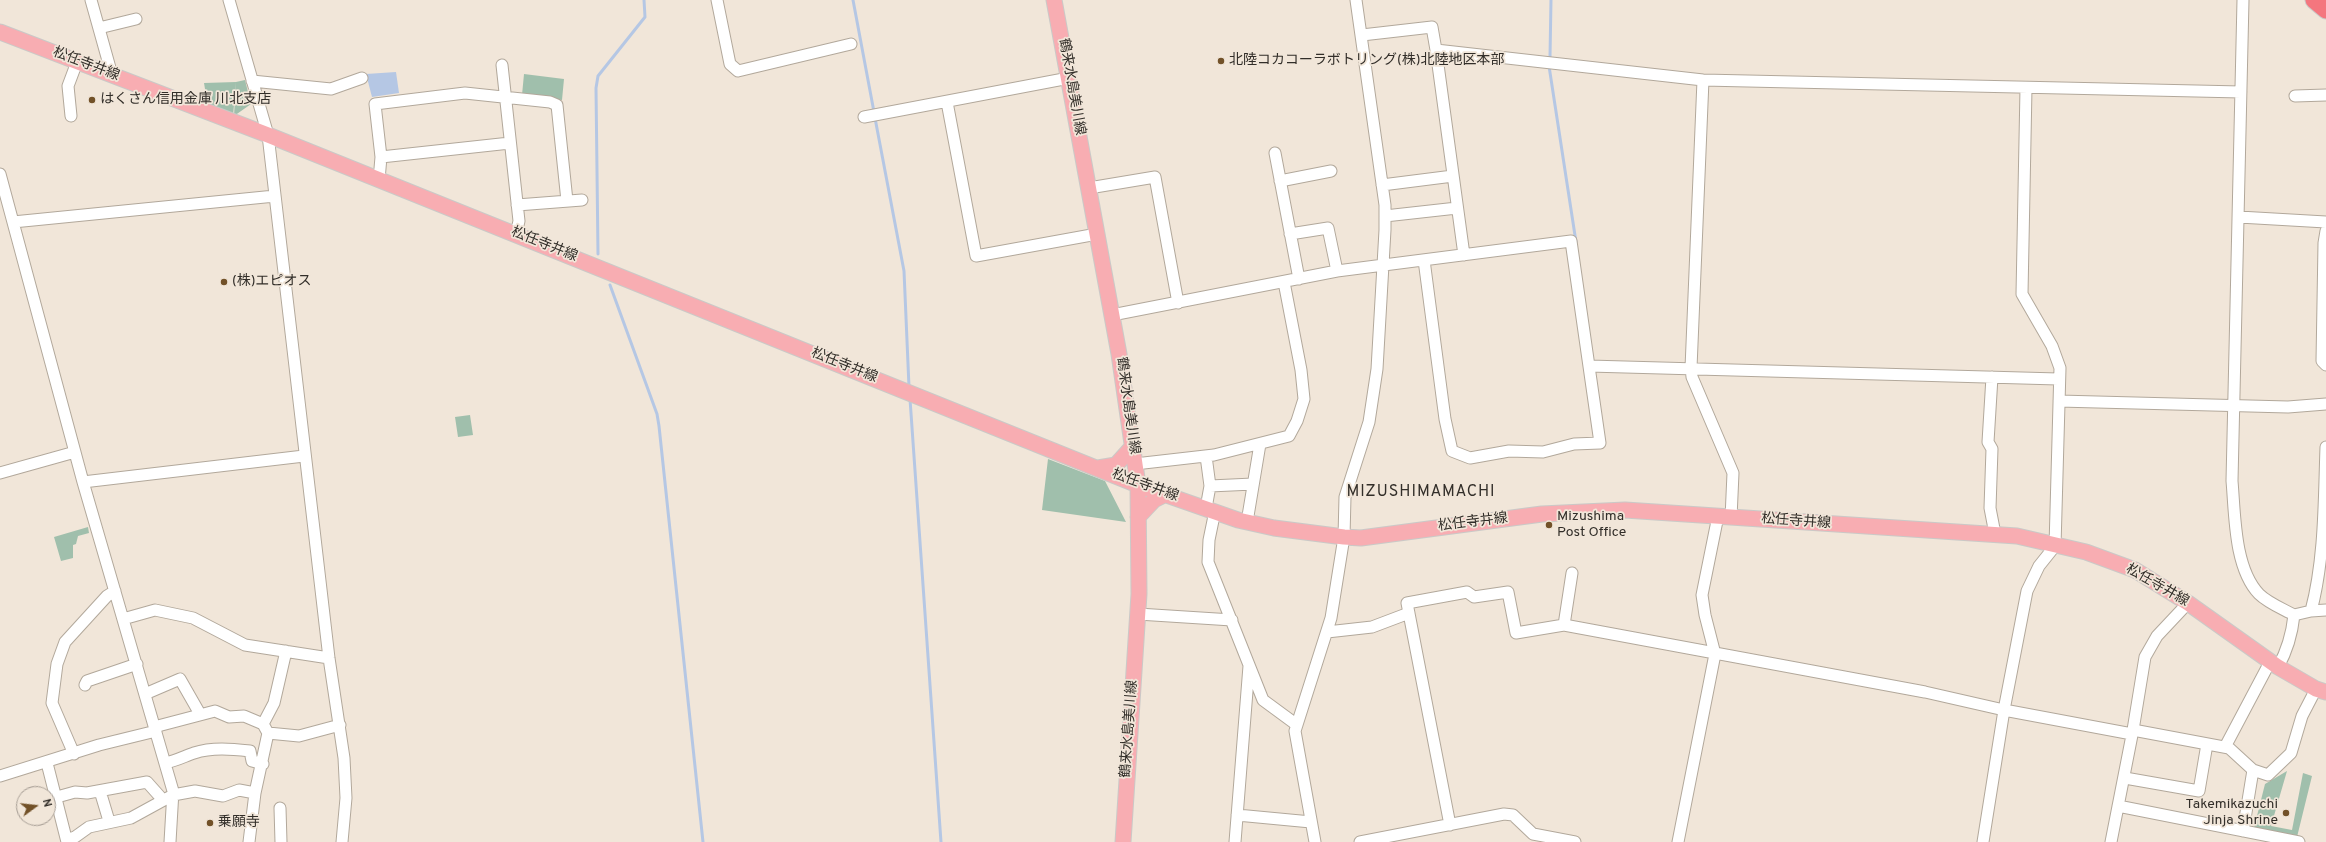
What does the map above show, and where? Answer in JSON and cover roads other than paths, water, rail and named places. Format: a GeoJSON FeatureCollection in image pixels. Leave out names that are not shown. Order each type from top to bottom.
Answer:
{"type":"FeatureCollection","features":[{"type":"Feature","properties":{"kind":"highway"},"geometry":{"type":"LineString","coordinates":[[2314,0],[2326,10]]}},
{"type":"Feature","properties":{"kind":"main road","name":"鶴来水島美川線"},"geometry":{"type":"LineString","coordinates":[[1054,0],[1112,315],[1138,484],[1138,614],[1123,842]]}},
{"type":"Feature","properties":{"kind":"main road","name":"松任寺井線"},"geometry":{"type":"LineString","coordinates":[[0,32],[268,135],[1097,468],[1210,510],[1248,522],[1274,528],[1361,538],[1542,514],[1624,510],[2017,536],[2086,552],[2135,570],[2188,603],[2274,665],[2321,691]]}},
{"type":"Feature","properties":{"kind":"main road"},"geometry":{"type":"LineString","coordinates":[[1097,468],[1116,466],[1133,446]]}},
{"type":"Feature","properties":{"kind":"main road"},"geometry":{"type":"LineString","coordinates":[[1138,517],[1154,500],[1166,494]]}},
{"type":"Feature","properties":{"kind":"street"},"geometry":{"type":"LineString","coordinates":[[91,0],[112,75]]}},
{"type":"Feature","properties":{"kind":"street"},"geometry":{"type":"LineString","coordinates":[[229,0],[268,135],[304,456],[329,658],[340,725],[346,798],[342,842]]}},
{"type":"Feature","properties":{"kind":"street"},"geometry":{"type":"LineString","coordinates":[[717,0],[730,64],[738,71],[851,44]]}},
{"type":"Feature","properties":{"kind":"street"},"geometry":{"type":"LineString","coordinates":[[1308,842],[1313,832],[1295,743],[1296,725],[1327,632],[1338,582],[1344,537],[1345,497],[1366,434],[1376,377],[1384,265],[1385,216],[1382,185],[1356,0]]}},
{"type":"Feature","properties":{"kind":"street"},"geometry":{"type":"LineString","coordinates":[[2242,0],[2239,217],[2233,405],[2232,481],[2235,527],[2240,554],[2249,579],[2259,594],[2294,615],[2310,611],[2326,610]]}},
{"type":"Feature","properties":{"kind":"street"},"geometry":{"type":"LineString","coordinates":[[99,28],[136,19]]}},
{"type":"Feature","properties":{"kind":"street"},"geometry":{"type":"LineString","coordinates":[[1362,35],[1432,27],[1464,255]]}},
{"type":"Feature","properties":{"kind":"street"},"geometry":{"type":"LineString","coordinates":[[1436,50],[1703,80],[2241,92]]}},
{"type":"Feature","properties":{"kind":"street"},"geometry":{"type":"LineString","coordinates":[[71,116],[68,86],[77,62]]}},
{"type":"Feature","properties":{"kind":"street"},"geometry":{"type":"LineString","coordinates":[[502,65],[504,97],[519,221],[516,234]]}},
{"type":"Feature","properties":{"kind":"street"},"geometry":{"type":"LineString","coordinates":[[252,80],[330,89],[362,78]]}},
{"type":"Feature","properties":{"kind":"street"},"geometry":{"type":"LineString","coordinates":[[871,116],[1069,78]]}},
{"type":"Feature","properties":{"kind":"street"},"geometry":{"type":"LineString","coordinates":[[1678,842],[1715,654],[1705,615],[1702,595],[1724,517],[1733,473],[1692,377],[1691,368],[1703,80]]}},
{"type":"Feature","properties":{"kind":"street"},"geometry":{"type":"LineString","coordinates":[[1983,842],[2004,710],[2027,591],[2039,566],[2055,546],[2059,400],[2058,379],[2060,368],[2057,356],[2022,294],[2026,88]]}},
{"type":"Feature","properties":{"kind":"street"},"geometry":{"type":"LineString","coordinates":[[379,180],[381,157],[376,104],[465,93],[550,102],[557,105],[567,201]]}},
{"type":"Feature","properties":{"kind":"street"},"geometry":{"type":"LineString","coordinates":[[2295,96],[2326,95]]}},
{"type":"Feature","properties":{"kind":"street"},"geometry":{"type":"LineString","coordinates":[[947,102],[976,256],[1097,234]]}},
{"type":"Feature","properties":{"kind":"street"},"geometry":{"type":"LineString","coordinates":[[381,157],[510,143]]}},
{"type":"Feature","properties":{"kind":"street"},"geometry":{"type":"LineString","coordinates":[[1275,153],[1299,279]]}},
{"type":"Feature","properties":{"kind":"street"},"geometry":{"type":"LineString","coordinates":[[1280,181],[1331,171]]}},
{"type":"Feature","properties":{"kind":"street"},"geometry":{"type":"LineString","coordinates":[[0,174],[83,482],[165,763],[170,842]]}},
{"type":"Feature","properties":{"kind":"street"},"geometry":{"type":"LineString","coordinates":[[1382,185],[1453,176]]}},
{"type":"Feature","properties":{"kind":"street"},"geometry":{"type":"LineString","coordinates":[[1089,188],[1156,177],[1178,302]]}},
{"type":"Feature","properties":{"kind":"street"},"geometry":{"type":"LineString","coordinates":[[13,222],[275,196]]}},
{"type":"Feature","properties":{"kind":"street"},"geometry":{"type":"LineString","coordinates":[[517,205],[582,200]]}},
{"type":"Feature","properties":{"kind":"street"},"geometry":{"type":"LineString","coordinates":[[1385,216],[1457,208]]}},
{"type":"Feature","properties":{"kind":"street"},"geometry":{"type":"LineString","coordinates":[[2239,217],[2326,222]]}},
{"type":"Feature","properties":{"kind":"street"},"geometry":{"type":"LineString","coordinates":[[1290,234],[1328,228],[1337,272]]}},
{"type":"Feature","properties":{"kind":"street"},"geometry":{"type":"LineString","coordinates":[[2326,231],[2324,243],[2322,361],[2326,365]]}},
{"type":"Feature","properties":{"kind":"street"},"geometry":{"type":"LineString","coordinates":[[1112,315],[1337,272],[1384,265],[1571,241],[1600,443],[1574,444],[1543,452],[1509,451],[1470,458],[1452,451],[1445,419],[1424,260]]}},
{"type":"Feature","properties":{"kind":"street"},"geometry":{"type":"LineString","coordinates":[[1135,464],[1206,456],[1289,436],[1297,421],[1304,399],[1301,370],[1284,282]]}},
{"type":"Feature","properties":{"kind":"street"},"geometry":{"type":"LineString","coordinates":[[1589,366],[2058,379]]}},
{"type":"Feature","properties":{"kind":"street"},"geometry":{"type":"LineString","coordinates":[[1992,377],[1988,442],[1992,449],[1990,508],[1995,534]]}},
{"type":"Feature","properties":{"kind":"street"},"geometry":{"type":"LineString","coordinates":[[2059,400],[2288,407],[2326,404]]}},
{"type":"Feature","properties":{"kind":"street"},"geometry":{"type":"LineString","coordinates":[[1248,522],[1260,444]]}},
{"type":"Feature","properties":{"kind":"street"},"geometry":{"type":"LineString","coordinates":[[2310,611],[2316,591],[2324,537],[2326,447]]}},
{"type":"Feature","properties":{"kind":"street"},"geometry":{"type":"LineString","coordinates":[[0,473],[75,452]]}},
{"type":"Feature","properties":{"kind":"street"},"geometry":{"type":"LineString","coordinates":[[83,482],[304,456]]}},
{"type":"Feature","properties":{"kind":"street"},"geometry":{"type":"LineString","coordinates":[[1206,456],[1210,486],[1208,562],[1263,700],[1296,725]]}},
{"type":"Feature","properties":{"kind":"street"},"geometry":{"type":"LineString","coordinates":[[1210,486],[1253,484]]}},
{"type":"Feature","properties":{"kind":"street"},"geometry":{"type":"LineString","coordinates":[[1564,625],[1572,572]]}},
{"type":"Feature","properties":{"kind":"street"},"geometry":{"type":"LineString","coordinates":[[74,754],[52,703],[57,664],[65,642],[107,596],[115,591]]}},
{"type":"Feature","properties":{"kind":"street"},"geometry":{"type":"LineString","coordinates":[[1450,825],[1407,603],[1467,592],[1474,597],[1508,592],[1516,633],[1564,625],[1925,692],[2004,710],[2225,747],[2229,748],[2253,770],[2268,775],[2291,753],[2302,716],[2321,691]]}},
{"type":"Feature","properties":{"kind":"street"},"geometry":{"type":"LineString","coordinates":[[2112,842],[2133,732],[2144,657],[2157,636],[2188,603]]}},
{"type":"Feature","properties":{"kind":"street"},"geometry":{"type":"LineString","coordinates":[[124,619],[155,610],[193,618],[245,645],[329,658]]}},
{"type":"Feature","properties":{"kind":"street"},"geometry":{"type":"LineString","coordinates":[[1327,632],[1372,627],[1409,613]]}},
{"type":"Feature","properties":{"kind":"street"},"geometry":{"type":"LineString","coordinates":[[1138,614],[1232,620]]}},
{"type":"Feature","properties":{"kind":"street"},"geometry":{"type":"LineString","coordinates":[[2225,747],[2291,635],[2294,615]]}},
{"type":"Feature","properties":{"kind":"street"},"geometry":{"type":"LineString","coordinates":[[250,842],[255,793],[263,764],[265,728],[274,703],[286,651]]}},
{"type":"Feature","properties":{"kind":"street"},"geometry":{"type":"LineString","coordinates":[[1235,842],[1249,663]]}},
{"type":"Feature","properties":{"kind":"street"},"geometry":{"type":"LineString","coordinates":[[85,685],[87,681],[137,664]]}},
{"type":"Feature","properties":{"kind":"street"},"geometry":{"type":"LineString","coordinates":[[145,694],[180,679],[200,714]]}},
{"type":"Feature","properties":{"kind":"street"},"geometry":{"type":"LineString","coordinates":[[0,776],[47,763],[200,714],[216,711],[229,717],[244,716],[265,728],[299,736],[340,725]]}},
{"type":"Feature","properties":{"kind":"street"},"geometry":{"type":"LineString","coordinates":[[2125,778],[2199,791],[2207,744]]}},
{"type":"Feature","properties":{"kind":"street"},"geometry":{"type":"LineString","coordinates":[[165,763],[185,758],[194,753],[222,748],[250,751],[252,761],[263,764]]}},
{"type":"Feature","properties":{"kind":"street"},"geometry":{"type":"LineString","coordinates":[[47,763],[57,797],[67,841],[88,827],[109,821],[131,818],[168,798],[195,791],[223,796],[239,790],[255,793]]}},
{"type":"Feature","properties":{"kind":"street"},"geometry":{"type":"LineString","coordinates":[[2242,832],[2253,770]]}},
{"type":"Feature","properties":{"kind":"street"},"geometry":{"type":"LineString","coordinates":[[57,797],[74,792],[87,793],[147,782],[168,798]]}},
{"type":"Feature","properties":{"kind":"street"},"geometry":{"type":"LineString","coordinates":[[100,791],[109,821]]}},
{"type":"Feature","properties":{"kind":"street"},"geometry":{"type":"LineString","coordinates":[[2118,806],[2242,832],[2299,842]]}},
{"type":"Feature","properties":{"kind":"street"},"geometry":{"type":"LineString","coordinates":[[280,808],[281,842]]}},
{"type":"Feature","properties":{"kind":"street"},"geometry":{"type":"LineString","coordinates":[[1360,842],[1504,814],[1514,815],[1533,834],[1574,842]]}},
{"type":"Feature","properties":{"kind":"street"},"geometry":{"type":"LineString","coordinates":[[1237,815],[1313,832]]}},
{"type":"Feature","properties":{"kind":"water"},"geometry":{"type":"Polygon","coordinates":[[[396,72],[399,93],[372,97],[366,74],[396,72]]]}},
{"type":"Feature","properties":{"kind":"waterway"},"geometry":{"type":"LineString","coordinates":[[598,254],[596,88],[598,76],[645,17],[644,0]]}},
{"type":"Feature","properties":{"kind":"waterway"},"geometry":{"type":"LineString","coordinates":[[853,0],[874,112]]}},
{"type":"Feature","properties":{"kind":"waterway"},"geometry":{"type":"LineString","coordinates":[[1550,57],[1551,0]]}},
{"type":"Feature","properties":{"kind":"waterway"},"geometry":{"type":"LineString","coordinates":[[1549,66],[1576,242]]}},
{"type":"Feature","properties":{"kind":"waterway"},"geometry":{"type":"LineString","coordinates":[[875,118],[904,271],[909,387]]}},
{"type":"Feature","properties":{"kind":"waterway"},"geometry":{"type":"LineString","coordinates":[[610,285],[657,414],[703,842]]}},
{"type":"Feature","properties":{"kind":"waterway"},"geometry":{"type":"LineString","coordinates":[[910,399],[941,842]]}},
{"type":"Feature","properties":{"kind":"place","name":"北陸コカコーラボトリング(株)北陸地区本部"},"geometry":{"type":"Point","coordinates":[1221,61]}},
{"type":"Feature","properties":{"kind":"place","name":"はくさん信用金庫 川北支店"},"geometry":{"type":"Point","coordinates":[92,100]}},
{"type":"Feature","properties":{"kind":"place","name":"(株)エピオス"},"geometry":{"type":"Point","coordinates":[224,282]}},
{"type":"Feature","properties":{"kind":"place","name":"Mizushima Post Office"},"geometry":{"type":"Point","coordinates":[1549,525]}},
{"type":"Feature","properties":{"kind":"place","name":"Takemikazuchi Jinja Shrine"},"geometry":{"type":"Point","coordinates":[2286,813]}},
{"type":"Feature","properties":{"kind":"place","name":"乗願寺"},"geometry":{"type":"Point","coordinates":[210,823]}},
{"type":"Feature","properties":{"kind":"district","name":"MIZUSHIMAMACHI"},"geometry":{"type":"Point","coordinates":[1421,493]}}]}
